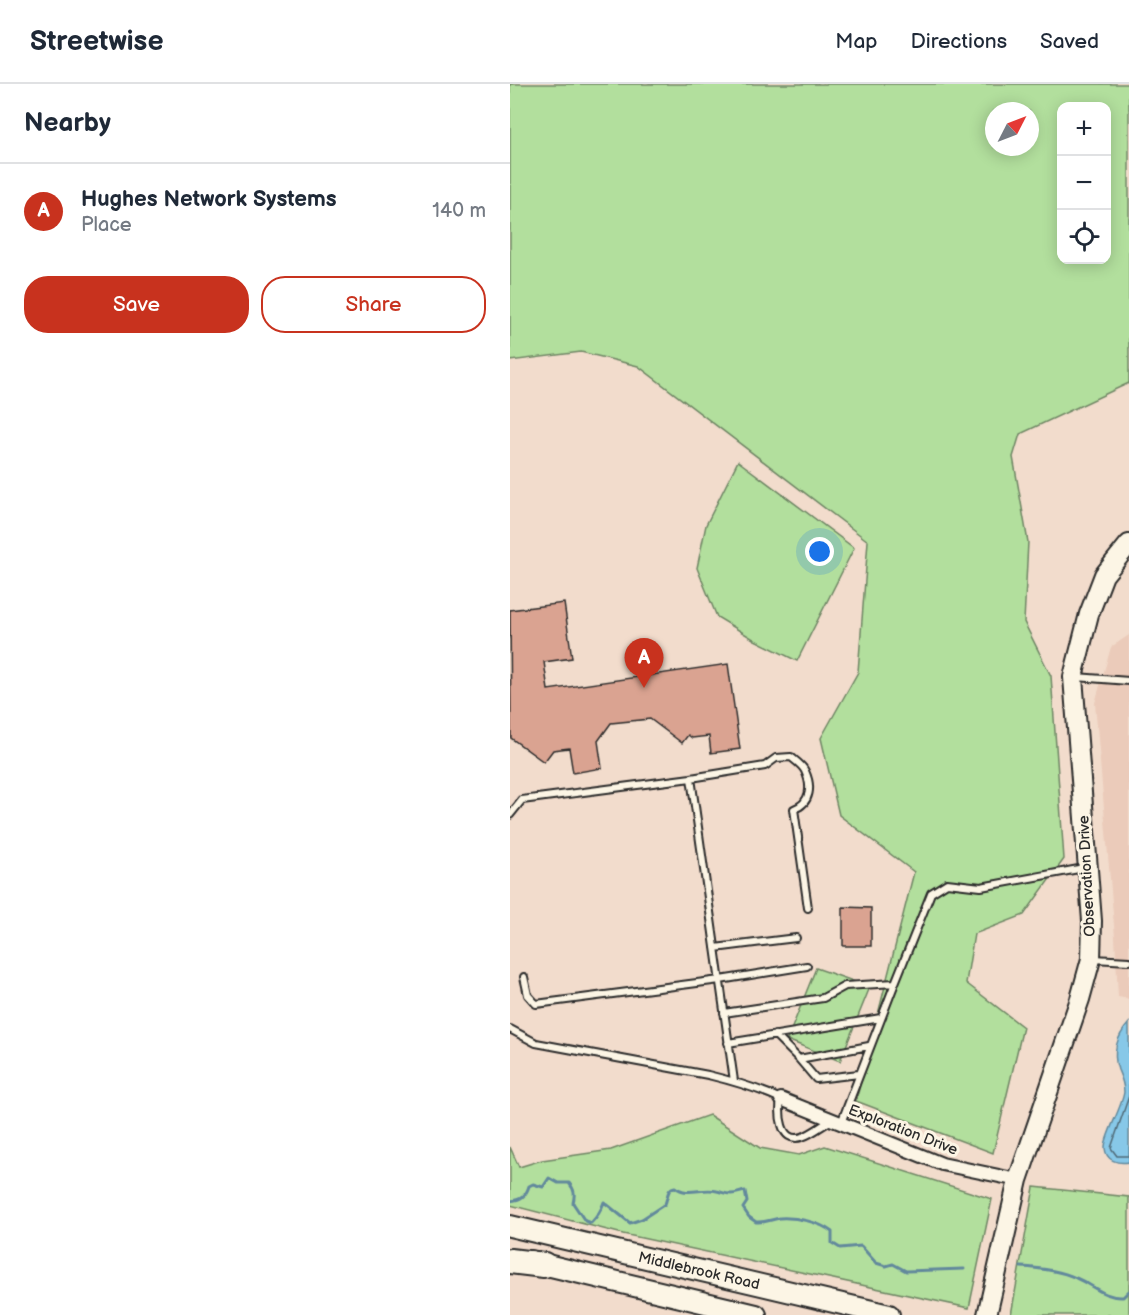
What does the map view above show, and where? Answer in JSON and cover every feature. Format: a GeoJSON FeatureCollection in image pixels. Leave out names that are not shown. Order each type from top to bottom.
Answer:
{"type":"FeatureCollection","features":[{"type":"Feature","properties":{"kind":"highway"},"geometry":{"type":"LineString","coordinates":[[510,1261],[544,1264]]}},
{"type":"Feature","properties":{"kind":"main road","name":"Middlebrook Road"},"geometry":{"type":"LineString","coordinates":[[510,1226],[889,1315]]}},
{"type":"Feature","properties":{"kind":"main road","name":"Middlebrook Road"},"geometry":{"type":"LineString","coordinates":[[510,1256],[756,1315]]}},
{"type":"Feature","properties":{"kind":"street","name":"Observation Drive"},"geometry":{"type":"LineString","coordinates":[[987,1315],[1018,1180],[1080,999],[1091,959],[1092,921],[1073,677],[1089,614],[1104,575],[1129,544]]}},
{"type":"Feature","properties":{"kind":"street","name":"Exploration Drive"},"geometry":{"type":"LineString","coordinates":[[781,1099],[942,1164],[1018,1180]]}},
{"type":"Feature","properties":{"kind":"lane"},"geometry":{"type":"LineString","coordinates":[[1073,677],[1129,681]]}},
{"type":"Feature","properties":{"kind":"lane"},"geometry":{"type":"LineString","coordinates":[[510,815],[522,800],[691,778],[765,766],[776,758],[791,757],[805,769],[810,790],[807,799],[800,807],[794,809],[808,908]]}},
{"type":"Feature","properties":{"kind":"lane"},"geometry":{"type":"LineString","coordinates":[[691,778],[734,1081]]}},
{"type":"Feature","properties":{"kind":"lane"},"geometry":{"type":"LineString","coordinates":[[510,1029],[543,1044],[734,1081],[781,1099],[779,1115],[781,1127],[790,1136],[798,1138],[836,1121],[859,1074],[931,893],[946,883],[981,887],[1088,867]]}},
{"type":"Feature","properties":{"kind":"lane"},"geometry":{"type":"LineString","coordinates":[[715,948],[796,938]]}},
{"type":"Feature","properties":{"kind":"lane"},"geometry":{"type":"LineString","coordinates":[[1091,959],[1129,961]]}},
{"type":"Feature","properties":{"kind":"lane"},"geometry":{"type":"LineString","coordinates":[[525,977],[528,995],[536,1004],[807,966]]}},
{"type":"Feature","properties":{"kind":"lane"},"geometry":{"type":"LineString","coordinates":[[724,1013],[823,998],[845,986],[895,983]]}},
{"type":"Feature","properties":{"kind":"lane"},"geometry":{"type":"LineString","coordinates":[[728,1042],[882,1018]]}},
{"type":"Feature","properties":{"kind":"lane"},"geometry":{"type":"LineString","coordinates":[[775,1035],[816,1079],[859,1074]]}},
{"type":"Feature","properties":{"kind":"lane"},"geometry":{"type":"LineString","coordinates":[[799,1059],[869,1046]]}},
{"type":"Feature","properties":{"kind":"shaded area"},"geometry":{"type":"Polygon","coordinates":[[[1129,635],[1129,999],[1118,997],[1095,703],[1111,647],[1129,635]]]}},
{"type":"Feature","properties":{"kind":"green space"},"geometry":{"type":"Polygon","coordinates":[[[510,84],[1129,84],[1129,383],[1020,434],[1013,457],[1028,542],[1024,622],[1051,676],[1064,859],[1024,915],[974,934],[966,983],[1023,1027],[993,1153],[856,1101],[914,872],[839,815],[821,738],[858,672],[868,541],[638,366],[581,352],[510,361],[510,84]]]}},
{"type":"Feature","properties":{"kind":"green space"},"geometry":{"type":"Polygon","coordinates":[[[738,461],[854,548],[797,661],[755,640],[717,617],[697,568],[706,525],[738,461]]]}},
{"type":"Feature","properties":{"kind":"green space"},"geometry":{"type":"Polygon","coordinates":[[[816,968],[870,987],[840,1061],[787,1040],[816,968]]]}},
{"type":"Feature","properties":{"kind":"green space"},"geometry":{"type":"Polygon","coordinates":[[[709,1115],[760,1148],[799,1155],[825,1146],[992,1199],[969,1308],[623,1234],[510,1205],[510,1147],[519,1167],[542,1160],[611,1150],[709,1115]]]}},
{"type":"Feature","properties":{"kind":"green space"},"geometry":{"type":"Polygon","coordinates":[[[1034,1187],[1129,1197],[1129,1315],[1011,1315],[1034,1187]]]}},
{"type":"Feature","properties":{"kind":"water"},"geometry":{"type":"Polygon","coordinates":[[[1129,1023],[1129,1162],[1121,1162],[1110,1159],[1105,1143],[1124,1092],[1116,1063],[1116,1051],[1121,1033],[1129,1023]]]}},
{"type":"Feature","properties":{"kind":"building"},"geometry":{"type":"Polygon","coordinates":[[[564,603],[572,658],[544,662],[548,690],[728,664],[740,749],[711,753],[709,736],[692,738],[688,735],[682,743],[650,719],[611,723],[598,741],[602,768],[573,773],[569,748],[553,750],[544,762],[511,738],[510,610],[564,603]]]}},
{"type":"Feature","properties":{"kind":"building"},"geometry":{"type":"Polygon","coordinates":[[[843,907],[871,908],[871,946],[843,946],[843,907]]]}},
{"type":"Feature","properties":{"kind":"waterway"},"geometry":{"type":"LineString","coordinates":[[510,1201],[522,1197],[533,1184],[543,1187],[549,1178],[558,1183],[569,1183],[574,1193],[573,1203],[585,1221],[591,1223],[604,1202],[630,1223],[642,1219],[665,1204],[669,1191],[675,1187],[690,1192],[711,1190],[735,1194],[745,1191],[747,1202],[743,1208],[756,1222],[786,1218],[814,1223],[832,1232],[832,1243],[840,1248],[861,1246],[876,1263],[886,1266],[893,1264],[906,1271],[964,1269]]}},
{"type":"Feature","properties":{"kind":"waterway"},"geometry":{"type":"LineString","coordinates":[[1021,1267],[1063,1273],[1116,1297],[1123,1297],[1129,1291]]}},
{"type":"Feature","properties":{"kind":"place","name":"Hughes Network Systems"},"geometry":{"type":"Point","coordinates":[644,688]}}]}
